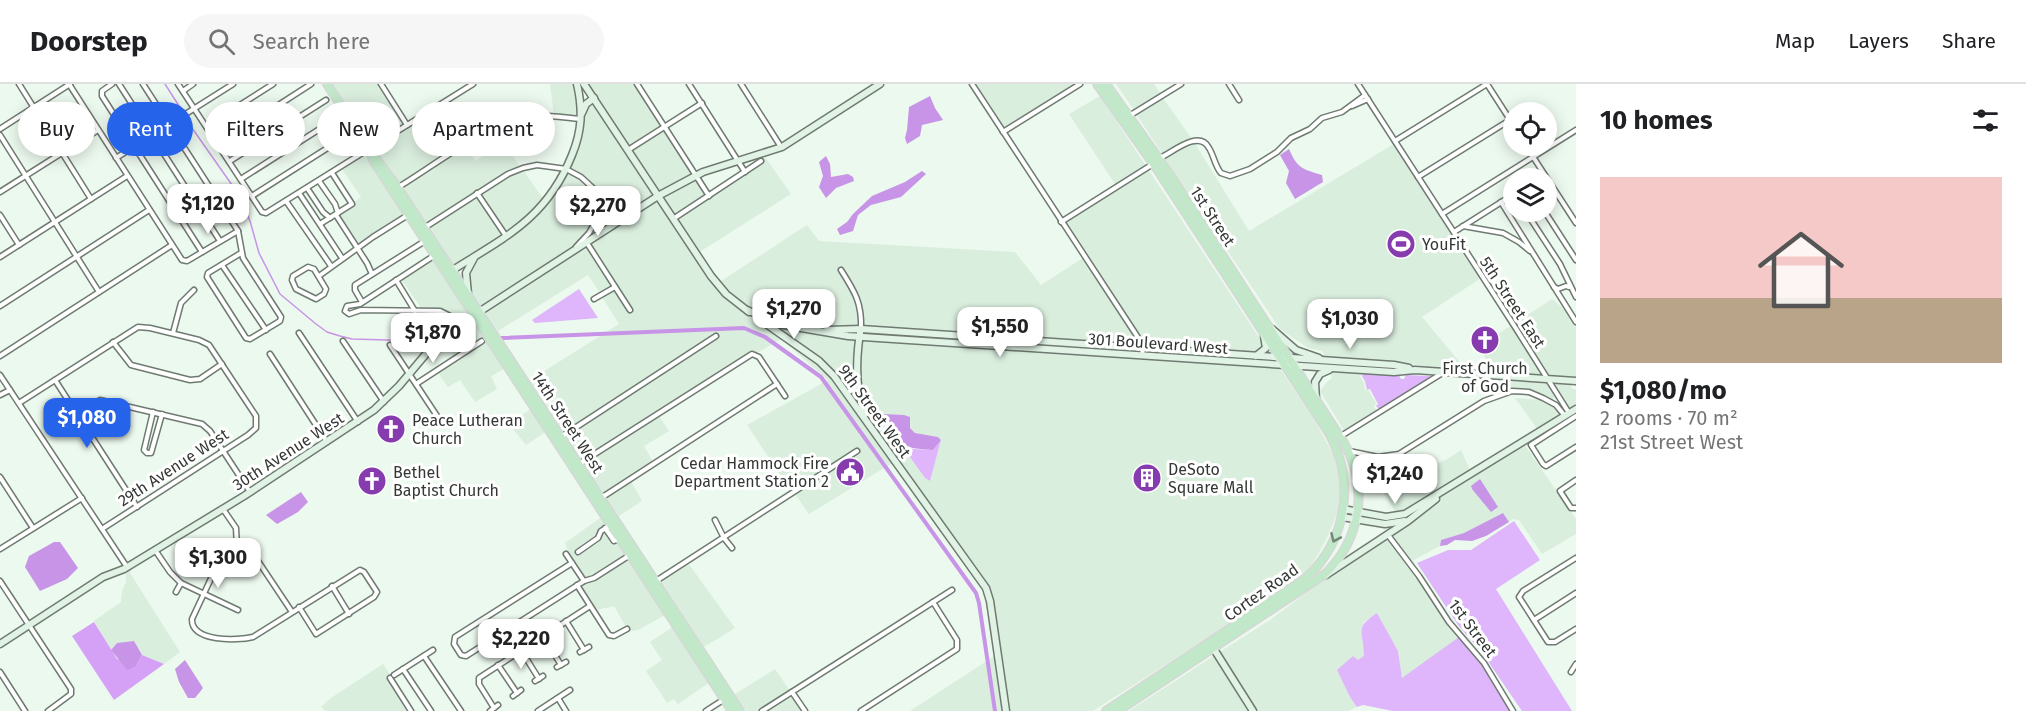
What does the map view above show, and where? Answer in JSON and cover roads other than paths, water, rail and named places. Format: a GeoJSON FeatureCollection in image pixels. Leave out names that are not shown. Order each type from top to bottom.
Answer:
{"type":"FeatureCollection","features":[{"type":"Feature","properties":{"kind":"main road","name":"14th Street West"},"geometry":{"type":"LineString","coordinates":[[327,84],[339,102]]}},
{"type":"Feature","properties":{"kind":"main road"},"geometry":{"type":"LineString","coordinates":[[577,84],[582,116]]}},
{"type":"Feature","properties":{"kind":"main road","name":"9th Street West"},"geometry":{"type":"LineString","coordinates":[[584,84],[716,283],[735,301],[819,361],[834,376],[986,588],[1006,711]]}},
{"type":"Feature","properties":{"kind":"main road","name":"30th Avenue West"},"geometry":{"type":"LineString","coordinates":[[0,644],[103,578],[127,567],[250,492],[358,422],[384,402],[436,342],[476,313],[658,196],[696,175],[782,147],[880,84]]}},
{"type":"Feature","properties":{"kind":"main road"},"geometry":{"type":"LineString","coordinates":[[1099,84],[1124,116],[1129,116]]}},
{"type":"Feature","properties":{"kind":"main road","name":"1st Street"},"geometry":{"type":"LineString","coordinates":[[1099,84],[1182,200],[1191,208],[1285,360],[1294,366],[1316,400],[1337,439]]}},
{"type":"Feature","properties":{"kind":"main road","name":"1st Street"},"geometry":{"type":"LineString","coordinates":[[1106,84],[1129,116],[1261,322]]}},
{"type":"Feature","properties":{"kind":"main road"},"geometry":{"type":"LineString","coordinates":[[581,103],[593,97]]}},
{"type":"Feature","properties":{"kind":"main road"},"geometry":{"type":"LineString","coordinates":[[450,272],[506,236],[546,202],[566,169],[577,141],[586,104],[593,97]]}},
{"type":"Feature","properties":{"kind":"main road","name":"14th Street West"},"geometry":{"type":"LineString","coordinates":[[372,156],[576,466],[608,527],[620,538],[653,583],[740,711]]}},
{"type":"Feature","properties":{"kind":"main road","name":"14th Street West"},"geometry":{"type":"LineString","coordinates":[[395,189],[408,215],[422,230],[425,241],[437,253]]}},
{"type":"Feature","properties":{"kind":"main road"},"geometry":{"type":"LineString","coordinates":[[468,294],[466,273],[476,255]]}},
{"type":"Feature","properties":{"kind":"main road","name":"14th Street West"},"geometry":{"type":"LineString","coordinates":[[450,272],[468,294],[476,313]]}},
{"type":"Feature","properties":{"kind":"main road","name":"301 Boulevard West"},"geometry":{"type":"LineString","coordinates":[[747,310],[778,324],[815,330],[1285,360]]}},
{"type":"Feature","properties":{"kind":"main road"},"geometry":{"type":"LineString","coordinates":[[1256,356],[1263,351],[1266,345],[1261,322]]}},
{"type":"Feature","properties":{"kind":"main road"},"geometry":{"type":"LineString","coordinates":[[1261,322],[1296,350],[1328,361]]}},
{"type":"Feature","properties":{"kind":"main road"},"geometry":{"type":"LineString","coordinates":[[860,333],[858,387],[861,406],[870,425]]}},
{"type":"Feature","properties":{"kind":"main road","name":"301 Boulevard West"},"geometry":{"type":"LineString","coordinates":[[1143,352],[1256,356],[1285,360]]}},
{"type":"Feature","properties":{"kind":"main road"},"geometry":{"type":"LineString","coordinates":[[1285,360],[1394,365],[1415,370]]}},
{"type":"Feature","properties":{"kind":"main road"},"geometry":{"type":"LineString","coordinates":[[1285,360],[1337,439],[1348,451]]}},
{"type":"Feature","properties":{"kind":"main road"},"geometry":{"type":"LineString","coordinates":[[1294,366],[1394,372],[1415,370],[1576,381]]}},
{"type":"Feature","properties":{"kind":"main road"},"geometry":{"type":"LineString","coordinates":[[1316,400],[1314,386],[1317,377],[1326,371],[1340,368]]}},
{"type":"Feature","properties":{"kind":"main road"},"geometry":{"type":"LineString","coordinates":[[1343,513],[1398,516],[1572,416],[1576,409]]}},
{"type":"Feature","properties":{"kind":"main road","name":"Cortez Road"},"geometry":{"type":"LineString","coordinates":[[1211,646],[1311,574],[1330,548],[1343,513],[1344,474],[1337,439]]}},
{"type":"Feature","properties":{"kind":"main road","name":"Cortez Road"},"geometry":{"type":"LineString","coordinates":[[1106,711],[1118,709],[1166,675],[1318,579],[1330,569],[1342,554],[1352,535],[1357,515],[1359,485],[1348,451]]}},
{"type":"Feature","properties":{"kind":"main road","name":"14th Street West"},"geometry":{"type":"LineString","coordinates":[[576,466],[601,498],[712,682],[732,711]]}},
{"type":"Feature","properties":{"kind":"main road"},"geometry":{"type":"LineString","coordinates":[[1318,579],[1414,516],[1444,491]]}},
{"type":"Feature","properties":{"kind":"main road"},"geometry":{"type":"LineString","coordinates":[[1357,515],[1373,522],[1387,534]]}},
{"type":"Feature","properties":{"kind":"main road"},"geometry":{"type":"LineString","coordinates":[[1373,522],[1392,524],[1414,516]]}},
{"type":"Feature","properties":{"kind":"main road"},"geometry":{"type":"LineString","coordinates":[[1211,646],[1253,711]]}},
{"type":"Feature","properties":{"kind":"street"},"geometry":{"type":"LineString","coordinates":[[19,84],[30,102]]}},
{"type":"Feature","properties":{"kind":"street"},"geometry":{"type":"LineString","coordinates":[[41,102],[70,84],[127,176],[184,261],[238,231]]}},
{"type":"Feature","properties":{"kind":"street"},"geometry":{"type":"LineString","coordinates":[[108,102],[102,93],[112,84]]}},
{"type":"Feature","properties":{"kind":"street"},"geometry":{"type":"LineString","coordinates":[[119,84],[131,102]]}},
{"type":"Feature","properties":{"kind":"street"},"geometry":{"type":"LineString","coordinates":[[143,84],[155,102]]}},
{"type":"Feature","properties":{"kind":"street"},"geometry":{"type":"LineString","coordinates":[[178,84],[205,123]]}},
{"type":"Feature","properties":{"kind":"street"},"geometry":{"type":"LineString","coordinates":[[183,91],[193,84]]}},
{"type":"Feature","properties":{"kind":"street"},"geometry":{"type":"LineString","coordinates":[[195,108],[233,84]]}},
{"type":"Feature","properties":{"kind":"street"},"geometry":{"type":"LineString","coordinates":[[245,102],[273,84]]}},
{"type":"Feature","properties":{"kind":"street"},"geometry":{"type":"LineString","coordinates":[[283,102],[311,84]]}},
{"type":"Feature","properties":{"kind":"street"},"geometry":{"type":"LineString","coordinates":[[381,84],[407,125]]}},
{"type":"Feature","properties":{"kind":"street"},"geometry":{"type":"LineString","coordinates":[[444,102],[472,84]]}},
{"type":"Feature","properties":{"kind":"street"},"geometry":{"type":"LineString","coordinates":[[637,84],[709,196]]}},
{"type":"Feature","properties":{"kind":"street"},"geometry":{"type":"LineString","coordinates":[[689,84],[745,172]]}},
{"type":"Feature","properties":{"kind":"street"},"geometry":{"type":"LineString","coordinates":[[741,84],[782,147]]}},
{"type":"Feature","properties":{"kind":"street"},"geometry":{"type":"LineString","coordinates":[[972,84],[1139,339],[1143,352]]}},
{"type":"Feature","properties":{"kind":"street"},"geometry":{"type":"LineString","coordinates":[[1003,132],[1080,84]]}},
{"type":"Feature","properties":{"kind":"street"},"geometry":{"type":"LineString","coordinates":[[1129,116],[1181,84]]}},
{"type":"Feature","properties":{"kind":"street"},"geometry":{"type":"LineString","coordinates":[[1229,84],[1239,100]]}},
{"type":"Feature","properties":{"kind":"street","name":"5th Street East"},"geometry":{"type":"LineString","coordinates":[[1358,84],[1572,416]]}},
{"type":"Feature","properties":{"kind":"street"},"geometry":{"type":"LineString","coordinates":[[1395,141],[1487,84],[1503,109]]}},
{"type":"Feature","properties":{"kind":"street"},"geometry":{"type":"LineString","coordinates":[[1061,222],[1190,142],[1201,140],[1207,144],[1221,173],[1230,176],[1250,169],[1277,152],[1291,138],[1310,129],[1325,117],[1342,112],[1366,97]]}},
{"type":"Feature","properties":{"kind":"street"},"geometry":{"type":"LineString","coordinates":[[230,161],[326,100]]}},
{"type":"Feature","properties":{"kind":"street"},"geometry":{"type":"LineString","coordinates":[[628,150],[702,103]]}},
{"type":"Feature","properties":{"kind":"street"},"geometry":{"type":"LineString","coordinates":[[555,116],[582,116]]}},
{"type":"Feature","properties":{"kind":"street"},"geometry":{"type":"LineString","coordinates":[[0,129],[18,117]]}},
{"type":"Feature","properties":{"kind":"street"},"geometry":{"type":"LineString","coordinates":[[400,129],[412,122]]}},
{"type":"Feature","properties":{"kind":"street"},"geometry":{"type":"LineString","coordinates":[[1418,177],[1503,124]]}},
{"type":"Feature","properties":{"kind":"street"},"geometry":{"type":"LineString","coordinates":[[1442,214],[1576,130]]}},
{"type":"Feature","properties":{"kind":"street"},"geometry":{"type":"LineString","coordinates":[[241,179],[317,131]]}},
{"type":"Feature","properties":{"kind":"street"},"geometry":{"type":"LineString","coordinates":[[0,135],[99,292]]}},
{"type":"Feature","properties":{"kind":"street"},"geometry":{"type":"LineString","coordinates":[[252,196],[317,155]]}},
{"type":"Feature","properties":{"kind":"street"},"geometry":{"type":"LineString","coordinates":[[0,192],[57,156]]}},
{"type":"Feature","properties":{"kind":"street"},"geometry":{"type":"LineString","coordinates":[[64,156],[91,199]]}},
{"type":"Feature","properties":{"kind":"street"},"geometry":{"type":"LineString","coordinates":[[141,156],[202,252]]}},
{"type":"Feature","properties":{"kind":"street"},"geometry":{"type":"LineString","coordinates":[[165,156],[220,241]]}},
{"type":"Feature","properties":{"kind":"street"},"geometry":{"type":"LineString","coordinates":[[190,156],[238,231],[241,253],[281,318],[266,330],[248,339],[207,275],[241,253]]}},
{"type":"Feature","properties":{"kind":"street"},"geometry":{"type":"LineString","coordinates":[[226,156],[264,213],[268,213],[358,156]]}},
{"type":"Feature","properties":{"kind":"street"},"geometry":{"type":"LineString","coordinates":[[395,189],[449,156]]}},
{"type":"Feature","properties":{"kind":"street"},"geometry":{"type":"LineString","coordinates":[[1533,157],[1542,175],[1576,223]]}},
{"type":"Feature","properties":{"kind":"street"},"geometry":{"type":"LineString","coordinates":[[673,219],[761,161]]}},
{"type":"Feature","properties":{"kind":"street"},"geometry":{"type":"LineString","coordinates":[[422,230],[508,174],[523,168],[541,165],[566,169],[584,179],[594,189],[617,223]]}},
{"type":"Feature","properties":{"kind":"street"},"geometry":{"type":"LineString","coordinates":[[320,224],[352,204],[332,172]]}},
{"type":"Feature","properties":{"kind":"street"},"geometry":{"type":"LineString","coordinates":[[0,257],[127,176]]}},
{"type":"Feature","properties":{"kind":"street"},"geometry":{"type":"LineString","coordinates":[[319,181],[335,204],[337,214],[372,274]]}},
{"type":"Feature","properties":{"kind":"street"},"geometry":{"type":"LineString","coordinates":[[308,188],[327,217],[331,218]]}},
{"type":"Feature","properties":{"kind":"street"},"geometry":{"type":"LineString","coordinates":[[299,193],[342,258]]}},
{"type":"Feature","properties":{"kind":"street"},"geometry":{"type":"LineString","coordinates":[[477,193],[506,236]]}},
{"type":"Feature","properties":{"kind":"street"},"geometry":{"type":"LineString","coordinates":[[286,201],[331,266]]}},
{"type":"Feature","properties":{"kind":"street"},"geometry":{"type":"LineString","coordinates":[[1454,232],[1501,202],[1576,322]]}},
{"type":"Feature","properties":{"kind":"street","name":"30th Avenue West"},"geometry":{"type":"LineString","coordinates":[[569,255],[588,233],[604,205]]}},
{"type":"Feature","properties":{"kind":"street"},"geometry":{"type":"LineString","coordinates":[[0,306],[149,210]]}},
{"type":"Feature","properties":{"kind":"street"},"geometry":{"type":"LineString","coordinates":[[0,215],[19,245]]}},
{"type":"Feature","properties":{"kind":"street"},"geometry":{"type":"LineString","coordinates":[[319,276],[342,258],[408,215]]}},
{"type":"Feature","properties":{"kind":"street"},"geometry":{"type":"LineString","coordinates":[[1533,222],[1560,264],[1576,297]]}},
{"type":"Feature","properties":{"kind":"street"},"geometry":{"type":"LineString","coordinates":[[1551,222],[1576,260]]}},
{"type":"Feature","properties":{"kind":"street"},"geometry":{"type":"LineString","coordinates":[[1463,226],[1503,233],[1520,242],[1533,253]]}},
{"type":"Feature","properties":{"kind":"street"},"geometry":{"type":"LineString","coordinates":[[362,302],[355,286],[425,241]]}},
{"type":"Feature","properties":{"kind":"street"},"geometry":{"type":"LineString","coordinates":[[587,243],[630,310]]}},
{"type":"Feature","properties":{"kind":"street"},"geometry":{"type":"LineString","coordinates":[[0,356],[172,245]]}},
{"type":"Feature","properties":{"kind":"street"},"geometry":{"type":"LineString","coordinates":[[437,253],[362,302],[358,307],[440,311],[450,316]]}},
{"type":"Feature","properties":{"kind":"street"},"geometry":{"type":"LineString","coordinates":[[222,265],[266,330]]}},
{"type":"Feature","properties":{"kind":"street"},"geometry":{"type":"LineString","coordinates":[[308,267],[313,268],[319,276],[326,291],[316,299],[296,289],[292,280],[293,276],[308,267]]}},
{"type":"Feature","properties":{"kind":"street"},"geometry":{"type":"LineString","coordinates":[[841,270],[858,297],[861,311],[860,333]]}},
{"type":"Feature","properties":{"kind":"street"},"geometry":{"type":"LineString","coordinates":[[396,280],[415,311]]}},
{"type":"Feature","properties":{"kind":"street"},"geometry":{"type":"LineString","coordinates":[[594,298],[615,287]]}},
{"type":"Feature","properties":{"kind":"street"},"geometry":{"type":"LineString","coordinates":[[1553,287],[1570,288]]}},
{"type":"Feature","properties":{"kind":"street"},"geometry":{"type":"LineString","coordinates":[[173,333],[181,303],[194,290]]}},
{"type":"Feature","properties":{"kind":"street"},"geometry":{"type":"LineString","coordinates":[[19,403],[113,342],[138,327],[205,342],[222,364],[200,379],[190,380],[131,365],[113,342]]}},
{"type":"Feature","properties":{"kind":"street"},"geometry":{"type":"LineString","coordinates":[[299,333],[358,422]]}},
{"type":"Feature","properties":{"kind":"street"},"geometry":{"type":"LineString","coordinates":[[558,438],[716,336]]}},
{"type":"Feature","properties":{"kind":"street"},"geometry":{"type":"LineString","coordinates":[[343,341],[384,402]]}},
{"type":"Feature","properties":{"kind":"street"},"geometry":{"type":"LineString","coordinates":[[416,384],[482,341]]}},
{"type":"Feature","properties":{"kind":"street"},"geometry":{"type":"LineString","coordinates":[[390,345],[443,425]]}},
{"type":"Feature","properties":{"kind":"street"},"geometry":{"type":"LineString","coordinates":[[270,354],[327,442]]}},
{"type":"Feature","properties":{"kind":"street"},"geometry":{"type":"LineString","coordinates":[[576,466],[752,354],[756,354],[785,396]]}},
{"type":"Feature","properties":{"kind":"street","name":"29th Avenue West"},"geometry":{"type":"LineString","coordinates":[[102,529],[254,431],[257,425],[256,416],[222,364]]}},
{"type":"Feature","properties":{"kind":"street"},"geometry":{"type":"LineString","coordinates":[[1337,439],[1444,372]]}},
{"type":"Feature","properties":{"kind":"street"},"geometry":{"type":"LineString","coordinates":[[0,375],[127,567]]}},
{"type":"Feature","properties":{"kind":"street"},"geometry":{"type":"LineString","coordinates":[[54,380],[137,507]]}},
{"type":"Feature","properties":{"kind":"street"},"geometry":{"type":"LineString","coordinates":[[601,498],[777,384]]}},
{"type":"Feature","properties":{"kind":"street"},"geometry":{"type":"LineString","coordinates":[[847,393],[858,387]]}},
{"type":"Feature","properties":{"kind":"street"},"geometry":{"type":"LineString","coordinates":[[0,396],[10,390]]}},
{"type":"Feature","properties":{"kind":"street"},"geometry":{"type":"LineString","coordinates":[[1348,451],[1387,457],[1402,453],[1484,400],[1499,394],[1523,390],[1552,403],[1572,416],[1532,444],[1545,465],[1576,447]]}},
{"type":"Feature","properties":{"kind":"street"},"geometry":{"type":"LineString","coordinates":[[1552,403],[1558,396]]}},
{"type":"Feature","properties":{"kind":"street"},"geometry":{"type":"LineString","coordinates":[[77,414],[100,400],[202,424],[210,431],[250,492]]}},
{"type":"Feature","properties":{"kind":"street"},"geometry":{"type":"LineString","coordinates":[[153,412],[144,450],[147,453],[151,453],[162,414]]}},
{"type":"Feature","properties":{"kind":"street"},"geometry":{"type":"LineString","coordinates":[[653,583],[857,452]]}},
{"type":"Feature","properties":{"kind":"street"},"geometry":{"type":"LineString","coordinates":[[1359,485],[1362,464],[1371,456]]}},
{"type":"Feature","properties":{"kind":"street"},"geometry":{"type":"LineString","coordinates":[[0,477],[33,528]]}},
{"type":"Feature","properties":{"kind":"street"},"geometry":{"type":"LineString","coordinates":[[1574,509],[1560,491],[1576,480]]}},
{"type":"Feature","properties":{"kind":"street"},"geometry":{"type":"LineString","coordinates":[[0,549],[82,498]]}},
{"type":"Feature","properties":{"kind":"street"},"geometry":{"type":"LineString","coordinates":[[223,508],[236,528],[237,548]]}},
{"type":"Feature","properties":{"kind":"street"},"geometry":{"type":"LineString","coordinates":[[714,520],[732,548]]}},
{"type":"Feature","properties":{"kind":"street"},"geometry":{"type":"LineString","coordinates":[[578,552],[598,538],[601,531],[608,527]]}},
{"type":"Feature","properties":{"kind":"street","name":"1st Street"},"geometry":{"type":"LineString","coordinates":[[1387,534],[1419,576],[1449,622],[1484,663],[1512,711]]}},
{"type":"Feature","properties":{"kind":"street"},"geometry":{"type":"LineString","coordinates":[[210,548],[222,555]]}},
{"type":"Feature","properties":{"kind":"street"},"geometry":{"type":"LineString","coordinates":[[292,612],[256,557],[250,552],[237,548],[227,550],[222,555],[192,619],[192,626],[202,635],[207,636],[241,639],[253,637],[299,608],[332,586],[358,571],[362,571],[376,590],[376,596],[316,634],[299,608]]}},
{"type":"Feature","properties":{"kind":"street"},"geometry":{"type":"LineString","coordinates":[[155,550],[170,572],[181,583],[238,610]]}},
{"type":"Feature","properties":{"kind":"street"},"geometry":{"type":"LineString","coordinates":[[566,554],[584,581]]}},
{"type":"Feature","properties":{"kind":"street"},"geometry":{"type":"LineString","coordinates":[[572,563],[454,639],[454,644],[464,656],[630,554]]}},
{"type":"Feature","properties":{"kind":"street"},"geometry":{"type":"LineString","coordinates":[[1576,558],[1521,593],[1520,598],[1550,643],[1576,629]]}},
{"type":"Feature","properties":{"kind":"street"},"geometry":{"type":"LineString","coordinates":[[0,581],[70,686],[72,693],[68,699],[48,711]]}},
{"type":"Feature","properties":{"kind":"street"},"geometry":{"type":"LineString","coordinates":[[176,592],[181,583]]}},
{"type":"Feature","properties":{"kind":"street"},"geometry":{"type":"LineString","coordinates":[[577,585],[610,636],[627,629]]}},
{"type":"Feature","properties":{"kind":"street"},"geometry":{"type":"LineString","coordinates":[[332,586],[349,614]]}},
{"type":"Feature","properties":{"kind":"street"},"geometry":{"type":"LineString","coordinates":[[762,711],[952,590]]}},
{"type":"Feature","properties":{"kind":"street"},"geometry":{"type":"LineString","coordinates":[[1534,620],[1576,594]]}},
{"type":"Feature","properties":{"kind":"street"},"geometry":{"type":"LineString","coordinates":[[861,711],[957,649],[958,643],[933,602]]}},
{"type":"Feature","properties":{"kind":"street"},"geometry":{"type":"LineString","coordinates":[[494,708],[478,680],[590,606]]}},
{"type":"Feature","properties":{"kind":"street"},"geometry":{"type":"LineString","coordinates":[[566,621],[584,650]]}},
{"type":"Feature","properties":{"kind":"street"},"geometry":{"type":"LineString","coordinates":[[543,636],[561,665]]}},
{"type":"Feature","properties":{"kind":"street"},"geometry":{"type":"LineString","coordinates":[[411,711],[392,676],[433,650]]}},
{"type":"Feature","properties":{"kind":"street"},"geometry":{"type":"LineString","coordinates":[[521,650],[539,679]]}},
{"type":"Feature","properties":{"kind":"street"},"geometry":{"type":"LineString","coordinates":[[424,656],[461,711]]}},
{"type":"Feature","properties":{"kind":"street"},"geometry":{"type":"LineString","coordinates":[[1571,672],[1576,664]]}},
{"type":"Feature","properties":{"kind":"street"},"geometry":{"type":"LineString","coordinates":[[498,665],[517,693]]}},
{"type":"Feature","properties":{"kind":"street"},"geometry":{"type":"LineString","coordinates":[[404,669],[431,711]]}},
{"type":"Feature","properties":{"kind":"street"},"geometry":{"type":"LineString","coordinates":[[0,672],[26,711]]}},
{"type":"Feature","properties":{"kind":"street"},"geometry":{"type":"LineString","coordinates":[[712,682],[715,673]]}},
{"type":"Feature","properties":{"kind":"street"},"geometry":{"type":"LineString","coordinates":[[538,711],[570,690]]}},
{"type":"Feature","properties":{"kind":"street"},"geometry":{"type":"LineString","coordinates":[[792,692],[805,711]]}},
{"type":"Feature","properties":{"kind":"street"},"geometry":{"type":"LineString","coordinates":[[558,698],[566,711]]}},
{"type":"Feature","properties":{"kind":"street"},"geometry":{"type":"LineString","coordinates":[[706,711],[724,699]]}},
{"type":"Feature","properties":{"kind":"waterway"},"geometry":{"type":"LineString","coordinates":[[165,84],[177,102]]}},
{"type":"Feature","properties":{"kind":"waterway"},"geometry":{"type":"LineString","coordinates":[[193,129],[239,195],[250,221],[259,253],[280,294],[327,332],[352,339],[422,341]]}},
{"type":"Feature","properties":{"kind":"waterway"},"geometry":{"type":"LineString","coordinates":[[501,338],[744,328],[765,337],[821,377],[976,593],[995,711]]}},
{"type":"Feature","properties":{"kind":"waterway"},"geometry":{"type":"LineString","coordinates":[[451,339],[469,339]]}},
{"type":"Feature","properties":{"kind":"place","name":"YouFit"},"geometry":{"type":"Point","coordinates":[1401,244]}},
{"type":"Feature","properties":{"kind":"place","name":"First Church of God"},"geometry":{"type":"Point","coordinates":[1485,340]}},
{"type":"Feature","properties":{"kind":"place","name":"Peace Lutheran Church"},"geometry":{"type":"Point","coordinates":[391,429]}},
{"type":"Feature","properties":{"kind":"place","name":"Cedar Hammock Fire Department Station 2"},"geometry":{"type":"Point","coordinates":[850,472]}},
{"type":"Feature","properties":{"kind":"place","name":"DeSoto Square Mall"},"geometry":{"type":"Point","coordinates":[1147,478]}},
{"type":"Feature","properties":{"kind":"place","name":"Bethel Baptist Church"},"geometry":{"type":"Point","coordinates":[372,481]}}]}
